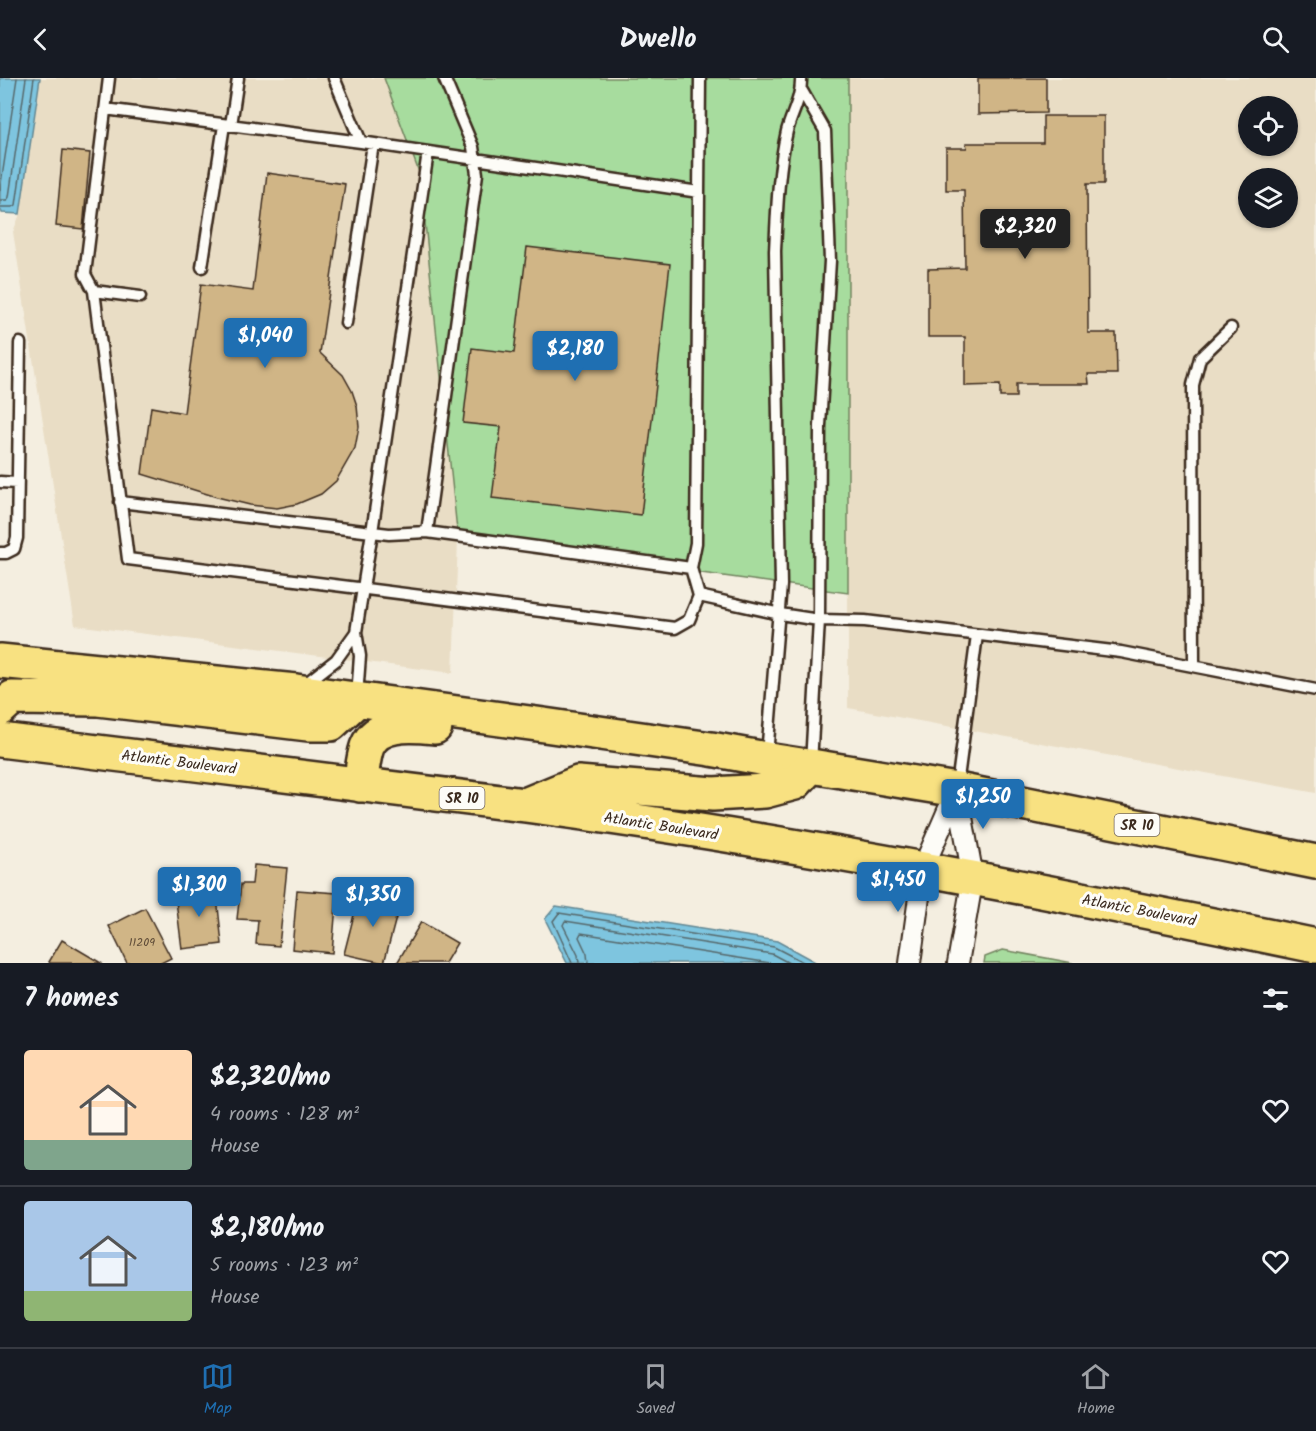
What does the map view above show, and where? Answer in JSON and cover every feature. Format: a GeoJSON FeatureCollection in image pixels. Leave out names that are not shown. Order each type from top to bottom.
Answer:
{"type":"FeatureCollection","features":[{"type":"Feature","properties":{"kind":"highway","name":"SR 10"},"geometry":{"type":"LineString","coordinates":[[0,661],[296,691],[582,730],[766,759]]}},
{"type":"Feature","properties":{"kind":"highway"},"geometry":{"type":"LineString","coordinates":[[0,709],[12,698],[98,699],[308,724],[331,724],[357,700]]}},
{"type":"Feature","properties":{"kind":"highway"},"geometry":{"type":"LineString","coordinates":[[360,785],[367,746],[379,733],[405,724],[528,740],[582,730]]}},
{"type":"Feature","properties":{"kind":"highway","name":"Atlantic Boulevard"},"geometry":{"type":"LineString","coordinates":[[0,740],[525,805],[923,868],[1316,946]]}},
{"type":"Feature","properties":{"kind":"highway","name":"SR 10"},"geometry":{"type":"LineString","coordinates":[[811,765],[957,790],[1316,862]]}},
{"type":"Feature","properties":{"kind":"highway"},"geometry":{"type":"LineString","coordinates":[[525,805],[578,783],[713,794],[765,791],[795,783],[811,765]]}},
{"type":"Feature","properties":{"kind":"main road","name":"SR 10"},"geometry":{"type":"LineString","coordinates":[[766,759],[811,765]]}},
{"type":"Feature","properties":{"kind":"street"},"geometry":{"type":"LineString","coordinates":[[910,963],[923,868],[957,790]]}},
{"type":"Feature","properties":{"kind":"street"},"geometry":{"type":"LineString","coordinates":[[957,790],[973,877],[958,963]]}},
{"type":"Feature","properties":{"kind":"lane"},"geometry":{"type":"LineString","coordinates":[[109,78],[85,274],[94,291],[128,559],[675,628],[689,620],[699,596],[691,568],[696,543],[700,78]]}},
{"type":"Feature","properties":{"kind":"lane"},"geometry":{"type":"LineString","coordinates":[[202,267],[238,78]]}},
{"type":"Feature","properties":{"kind":"lane"},"geometry":{"type":"LineString","coordinates":[[334,78],[361,142]]}},
{"type":"Feature","properties":{"kind":"lane"},"geometry":{"type":"LineString","coordinates":[[427,532],[477,174],[473,147],[444,78]]}},
{"type":"Feature","properties":{"kind":"lane"},"geometry":{"type":"LineString","coordinates":[[766,759],[781,585],[775,251],[777,202],[787,131],[801,90],[801,78]]}},
{"type":"Feature","properties":{"kind":"lane"},"geometry":{"type":"LineString","coordinates":[[801,90],[825,131],[830,261],[819,426],[819,620],[811,765]]}},
{"type":"Feature","properties":{"kind":"lane"},"geometry":{"type":"LineString","coordinates":[[105,109],[361,142],[699,192]]}},
{"type":"Feature","properties":{"kind":"lane"},"geometry":{"type":"LineString","coordinates":[[346,322],[373,144]]}},
{"type":"Feature","properties":{"kind":"lane"},"geometry":{"type":"LineString","coordinates":[[357,700],[360,656],[356,632],[428,152]]}},
{"type":"Feature","properties":{"kind":"lane"},"geometry":{"type":"LineString","coordinates":[[94,291],[140,297]]}},
{"type":"Feature","properties":{"kind":"lane"},"geometry":{"type":"LineString","coordinates":[[1194,665],[1193,385],[1200,358],[1231,328]]}},
{"type":"Feature","properties":{"kind":"lane"},"geometry":{"type":"LineString","coordinates":[[0,552],[6,553],[14,549],[17,538],[20,342]]}},
{"type":"Feature","properties":{"kind":"lane"},"geometry":{"type":"LineString","coordinates":[[0,482],[17,483]]}},
{"type":"Feature","properties":{"kind":"lane"},"geometry":{"type":"LineString","coordinates":[[120,502],[389,534],[427,532],[691,568]]}},
{"type":"Feature","properties":{"kind":"lane"},"geometry":{"type":"LineString","coordinates":[[699,596],[819,620],[865,621],[1121,652],[1316,690]]}},
{"type":"Feature","properties":{"kind":"lane"},"geometry":{"type":"LineString","coordinates":[[296,691],[336,660],[356,632]]}},
{"type":"Feature","properties":{"kind":"lane"},"geometry":{"type":"LineString","coordinates":[[957,790],[977,635]]}},
{"type":"Feature","properties":{"kind":"shaded area"},"geometry":{"type":"Polygon","coordinates":[[[40,78],[384,78],[420,175],[458,540],[453,673],[75,625],[13,232],[20,214],[40,78]]]}},
{"type":"Feature","properties":{"kind":"shaded area"},"geometry":{"type":"Polygon","coordinates":[[[848,78],[1316,78],[1316,793],[848,708],[848,78]]]}},
{"type":"Feature","properties":{"kind":"green space"},"geometry":{"type":"Polygon","coordinates":[[[384,78],[848,78],[848,593],[458,540],[420,175],[384,78]]]}},
{"type":"Feature","properties":{"kind":"green space"},"geometry":{"type":"Polygon","coordinates":[[[1003,950],[1073,963],[984,963],[985,957],[1003,950]]]}},
{"type":"Feature","properties":{"kind":"water"},"geometry":{"type":"Polygon","coordinates":[[[0,78],[40,78],[20,214],[2,213],[0,208],[0,78]]]}},
{"type":"Feature","properties":{"kind":"water"},"geometry":{"type":"Polygon","coordinates":[[[556,906],[777,941],[817,963],[567,963],[545,919],[556,906]]]}},
{"type":"Feature","properties":{"kind":"building"},"geometry":{"type":"Polygon","coordinates":[[[978,78],[1046,78],[1046,113],[978,114],[978,78]]]}},
{"type":"Feature","properties":{"kind":"building"},"geometry":{"type":"Polygon","coordinates":[[[1043,116],[1104,116],[1104,184],[1087,184],[1088,333],[1116,333],[1117,374],[1088,374],[1089,384],[1016,384],[1016,397],[1000,397],[1000,385],[965,386],[965,337],[928,337],[928,269],[965,268],[964,190],[946,190],[946,148],[967,148],[966,143],[1043,143],[1043,116]]]}},
{"type":"Feature","properties":{"kind":"building"},"geometry":{"type":"Polygon","coordinates":[[[63,150],[90,153],[83,229],[56,226],[63,150]]]}},
{"type":"Feature","properties":{"kind":"building"},"geometry":{"type":"Polygon","coordinates":[[[267,173],[345,184],[320,353],[343,375],[352,391],[357,406],[359,427],[355,448],[336,481],[321,494],[297,504],[277,508],[250,505],[217,497],[142,474],[151,407],[184,413],[201,284],[253,291],[267,173]]]}},
{"type":"Feature","properties":{"kind":"building"},"geometry":{"type":"Polygon","coordinates":[[[527,247],[670,264],[641,515],[492,498],[501,427],[463,423],[472,348],[514,353],[527,247]]]}},
{"type":"Feature","properties":{"kind":"building"},"geometry":{"type":"Polygon","coordinates":[[[254,865],[287,868],[279,946],[256,944],[258,920],[237,919],[241,884],[252,884],[254,865]]]}},
{"type":"Feature","properties":{"kind":"building"},"geometry":{"type":"Polygon","coordinates":[[[216,888],[222,944],[182,949],[175,893],[216,888]]]}},
{"type":"Feature","properties":{"kind":"building"},"geometry":{"type":"Polygon","coordinates":[[[297,890],[337,893],[332,953],[292,949],[297,890]]]}},
{"type":"Feature","properties":{"kind":"building"},"geometry":{"type":"Polygon","coordinates":[[[380,893],[401,899],[384,963],[344,954],[358,899],[378,904],[380,893]]]}},
{"type":"Feature","properties":{"kind":"building"},"geometry":{"type":"Polygon","coordinates":[[[145,908],[171,958],[161,963],[127,963],[109,926],[145,908]]]}},
{"type":"Feature","properties":{"kind":"building"},"geometry":{"type":"Polygon","coordinates":[[[421,922],[457,943],[445,963],[397,963],[421,922]]]}},
{"type":"Feature","properties":{"kind":"building"},"geometry":{"type":"Polygon","coordinates":[[[62,940],[101,963],[50,963],[62,940]]]}}]}
